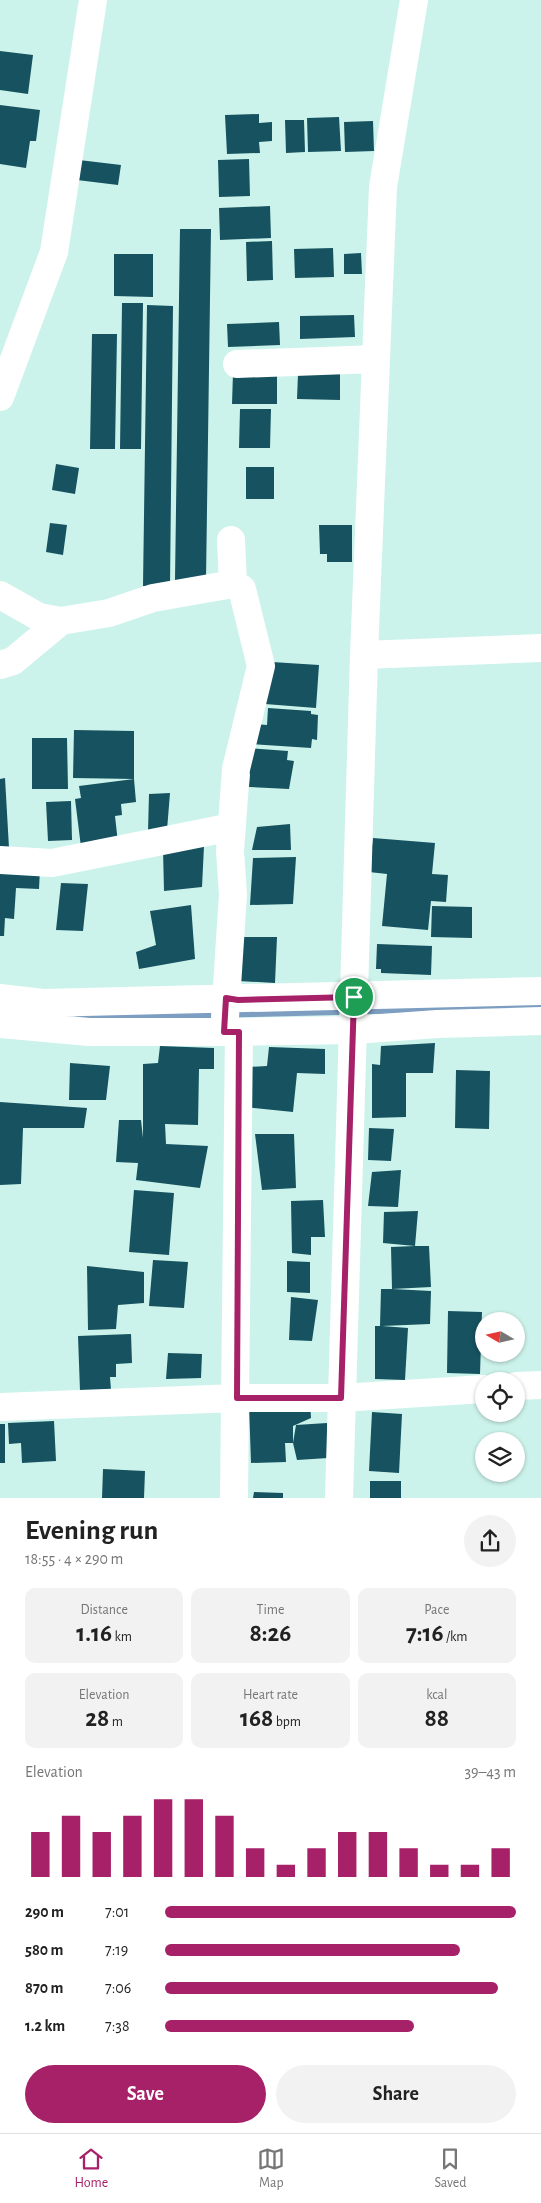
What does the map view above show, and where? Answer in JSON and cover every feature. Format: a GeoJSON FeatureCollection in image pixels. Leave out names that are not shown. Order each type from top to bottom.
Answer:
{"type":"FeatureCollection","features":[{"type":"Feature","properties":{"kind":"street"},"geometry":{"type":"LineString","coordinates":[[1,389],[54,252],[93,0]]}},
{"type":"Feature","properties":{"kind":"street"},"geometry":{"type":"LineString","coordinates":[[339,1498],[364,655],[383,187],[414,0]]}},
{"type":"Feature","properties":{"kind":"street"},"geometry":{"type":"LineString","coordinates":[[237,364],[376,359]]}},
{"type":"Feature","properties":{"kind":"street"},"geometry":{"type":"LineString","coordinates":[[231,540],[232,584]]}},
{"type":"Feature","properties":{"kind":"street"},"geometry":{"type":"LineString","coordinates":[[0,595],[39,618],[60,621],[109,612],[153,598],[232,584],[242,589],[261,666],[236,769],[230,851],[233,894],[228,1019],[237,1398],[234,1498]]}},
{"type":"Feature","properties":{"kind":"street"},"geometry":{"type":"LineString","coordinates":[[0,665],[13,661],[60,621]]}},
{"type":"Feature","properties":{"kind":"street"},"geometry":{"type":"LineString","coordinates":[[364,655],[541,648]]}},
{"type":"Feature","properties":{"kind":"street"},"geometry":{"type":"LineString","coordinates":[[0,860],[52,863],[232,827]]}},
{"type":"Feature","properties":{"kind":"street"},"geometry":{"type":"LineString","coordinates":[[0,1024],[89,1032],[228,1019],[354,1013],[541,991]]}},
{"type":"Feature","properties":{"kind":"street"},"geometry":{"type":"LineString","coordinates":[[0,998],[228,1019]]}},
{"type":"Feature","properties":{"kind":"street"},"geometry":{"type":"LineString","coordinates":[[228,1019],[238,1000],[437,1024],[541,1022]]}},
{"type":"Feature","properties":{"kind":"street"},"geometry":{"type":"LineString","coordinates":[[525,1386],[541,1385]]}},
{"type":"Feature","properties":{"kind":"street"},"geometry":{"type":"LineString","coordinates":[[0,1407],[237,1398],[341,1398],[475,1390]]}},
{"type":"Feature","properties":{"kind":"building"},"geometry":{"type":"Polygon","coordinates":[[[0,51],[33,55],[28,94],[0,90],[0,51]]]}},
{"type":"Feature","properties":{"kind":"building"},"geometry":{"type":"Polygon","coordinates":[[[0,105],[40,110],[36,141],[30,141],[26,168],[0,164],[0,105]]]}},
{"type":"Feature","properties":{"kind":"building"},"geometry":{"type":"Polygon","coordinates":[[[259,114],[259,123],[272,122],[272,141],[259,142],[260,153],[227,154],[225,115],[259,114]]]}},
{"type":"Feature","properties":{"kind":"building"},"geometry":{"type":"Polygon","coordinates":[[[339,117],[341,151],[308,152],[307,118],[339,117]]]}},
{"type":"Feature","properties":{"kind":"building"},"geometry":{"type":"Polygon","coordinates":[[[285,120],[304,120],[305,152],[286,153],[285,120]]]}},
{"type":"Feature","properties":{"kind":"building"},"geometry":{"type":"Polygon","coordinates":[[[373,121],[374,151],[345,152],[344,122],[373,121]]]}},
{"type":"Feature","properties":{"kind":"building"},"geometry":{"type":"Polygon","coordinates":[[[249,159],[250,196],[219,197],[218,160],[249,159]]]}},
{"type":"Feature","properties":{"kind":"building"},"geometry":{"type":"Polygon","coordinates":[[[79,160],[121,165],[118,185],[77,180],[79,160]]]}},
{"type":"Feature","properties":{"kind":"building"},"geometry":{"type":"Polygon","coordinates":[[[270,206],[271,238],[220,240],[219,208],[270,206]]]}},
{"type":"Feature","properties":{"kind":"building"},"geometry":{"type":"Polygon","coordinates":[[[180,229],[211,229],[206,580],[175,580],[180,229]]]}},
{"type":"Feature","properties":{"kind":"building"},"geometry":{"type":"Polygon","coordinates":[[[272,241],[273,280],[247,281],[246,242],[272,241]]]}},
{"type":"Feature","properties":{"kind":"building"},"geometry":{"type":"Polygon","coordinates":[[[333,248],[334,277],[295,278],[294,249],[333,248]]]}},
{"type":"Feature","properties":{"kind":"building"},"geometry":{"type":"Polygon","coordinates":[[[361,253],[362,274],[344,274],[344,254],[361,253]]]}},
{"type":"Feature","properties":{"kind":"building"},"geometry":{"type":"Polygon","coordinates":[[[114,254],[153,254],[153,297],[114,296],[114,254]]]}},
{"type":"Feature","properties":{"kind":"building"},"geometry":{"type":"Polygon","coordinates":[[[122,303],[143,303],[141,449],[120,449],[122,303]]]}},
{"type":"Feature","properties":{"kind":"building"},"geometry":{"type":"Polygon","coordinates":[[[147,305],[173,306],[170,586],[143,586],[147,305]]]}},
{"type":"Feature","properties":{"kind":"building"},"geometry":{"type":"Polygon","coordinates":[[[354,315],[355,337],[300,339],[300,316],[354,315]]]}},
{"type":"Feature","properties":{"kind":"building"},"geometry":{"type":"Polygon","coordinates":[[[279,322],[280,345],[228,347],[227,324],[279,322]]]}},
{"type":"Feature","properties":{"kind":"building"},"geometry":{"type":"Polygon","coordinates":[[[92,334],[117,334],[115,449],[90,449],[92,334]]]}},
{"type":"Feature","properties":{"kind":"building"},"geometry":{"type":"Polygon","coordinates":[[[233,373],[277,374],[277,404],[232,404],[233,373]]]}},
{"type":"Feature","properties":{"kind":"building"},"geometry":{"type":"Polygon","coordinates":[[[298,374],[340,374],[340,400],[297,399],[298,374]]]}},
{"type":"Feature","properties":{"kind":"building"},"geometry":{"type":"Polygon","coordinates":[[[240,409],[271,409],[270,448],[239,448],[240,409]]]}},
{"type":"Feature","properties":{"kind":"building"},"geometry":{"type":"Polygon","coordinates":[[[56,464],[79,468],[75,494],[52,490],[56,464]]]}},
{"type":"Feature","properties":{"kind":"building"},"geometry":{"type":"Polygon","coordinates":[[[246,467],[274,467],[274,499],[246,499],[246,467]]]}},
{"type":"Feature","properties":{"kind":"building"},"geometry":{"type":"Polygon","coordinates":[[[50,523],[67,525],[63,555],[46,552],[50,523]]]}},
{"type":"Feature","properties":{"kind":"building"},"geometry":{"type":"Polygon","coordinates":[[[319,525],[352,525],[352,562],[327,562],[327,554],[320,554],[319,525]]]}},
{"type":"Feature","properties":{"kind":"building"},"geometry":{"type":"Polygon","coordinates":[[[272,662],[319,665],[316,708],[265,704],[272,662]]]}},
{"type":"Feature","properties":{"kind":"building"},"geometry":{"type":"Polygon","coordinates":[[[268,708],[311,711],[311,714],[318,715],[317,740],[312,739],[311,748],[252,744],[253,724],[267,725],[268,708]]]}},
{"type":"Feature","properties":{"kind":"building"},"geometry":{"type":"Polygon","coordinates":[[[74,730],[134,731],[134,779],[73,778],[74,730]]]}},
{"type":"Feature","properties":{"kind":"building"},"geometry":{"type":"Polygon","coordinates":[[[32,738],[67,738],[68,789],[32,789],[32,738]]]}},
{"type":"Feature","properties":{"kind":"building"},"geometry":{"type":"Polygon","coordinates":[[[247,748],[288,751],[287,760],[294,761],[289,789],[249,787],[250,774],[245,774],[247,748]]]}},
{"type":"Feature","properties":{"kind":"building"},"geometry":{"type":"Polygon","coordinates":[[[5,778],[9,848],[0,849],[0,779],[5,778]]]}},
{"type":"Feature","properties":{"kind":"building"},"geometry":{"type":"Polygon","coordinates":[[[134,779],[136,802],[121,804],[122,815],[115,816],[118,843],[81,847],[75,799],[81,798],[79,786],[134,779]]]}},
{"type":"Feature","properties":{"kind":"building"},"geometry":{"type":"Polygon","coordinates":[[[170,793],[167,830],[148,832],[149,794],[170,793]]]}},
{"type":"Feature","properties":{"kind":"building"},"geometry":{"type":"Polygon","coordinates":[[[71,801],[72,840],[48,841],[46,802],[71,801]]]}},
{"type":"Feature","properties":{"kind":"building"},"geometry":{"type":"Polygon","coordinates":[[[290,824],[291,850],[252,850],[257,827],[290,824]]]}},
{"type":"Feature","properties":{"kind":"building"},"geometry":{"type":"Polygon","coordinates":[[[373,838],[435,843],[432,874],[448,875],[446,902],[431,901],[428,930],[382,926],[387,874],[369,872],[373,838]]]}},
{"type":"Feature","properties":{"kind":"building"},"geometry":{"type":"Polygon","coordinates":[[[204,846],[202,887],[164,891],[163,849],[204,846]]]}},
{"type":"Feature","properties":{"kind":"building"},"geometry":{"type":"Polygon","coordinates":[[[296,857],[293,904],[250,905],[253,858],[296,857]]]}},
{"type":"Feature","properties":{"kind":"building"},"geometry":{"type":"Polygon","coordinates":[[[0,866],[40,869],[39,889],[16,888],[14,919],[5,918],[4,936],[0,936],[0,866]]]}},
{"type":"Feature","properties":{"kind":"building"},"geometry":{"type":"Polygon","coordinates":[[[61,883],[88,884],[83,931],[56,930],[61,883]]]}},
{"type":"Feature","properties":{"kind":"building"},"geometry":{"type":"Polygon","coordinates":[[[191,905],[195,959],[139,969],[136,952],[156,945],[150,911],[191,905]]]}},
{"type":"Feature","properties":{"kind":"building"},"geometry":{"type":"Polygon","coordinates":[[[432,906],[472,907],[472,938],[431,937],[432,906]]]}},
{"type":"Feature","properties":{"kind":"building"},"geometry":{"type":"Polygon","coordinates":[[[240,937],[277,937],[275,983],[238,981],[240,937]]]}},
{"type":"Feature","properties":{"kind":"building"},"geometry":{"type":"Polygon","coordinates":[[[377,944],[432,946],[431,975],[381,973],[381,969],[376,969],[377,944]]]}},
{"type":"Feature","properties":{"kind":"building"},"geometry":{"type":"Polygon","coordinates":[[[435,1043],[433,1073],[406,1073],[406,1117],[372,1118],[372,1064],[380,1065],[381,1046],[435,1043]]]}},
{"type":"Feature","properties":{"kind":"building"},"geometry":{"type":"Polygon","coordinates":[[[160,1046],[214,1048],[214,1069],[199,1069],[198,1125],[165,1124],[166,1144],[208,1146],[200,1188],[136,1180],[138,1163],[116,1162],[119,1120],[141,1120],[143,1138],[143,1064],[158,1063],[160,1046]]]}},
{"type":"Feature","properties":{"kind":"building"},"geometry":{"type":"Polygon","coordinates":[[[269,1047],[325,1049],[325,1074],[297,1073],[293,1112],[245,1107],[248,1067],[267,1066],[269,1047]]]}},
{"type":"Feature","properties":{"kind":"building"},"geometry":{"type":"Polygon","coordinates":[[[70,1063],[110,1066],[106,1100],[69,1100],[70,1063]]]}},
{"type":"Feature","properties":{"kind":"building"},"geometry":{"type":"Polygon","coordinates":[[[456,1070],[490,1071],[489,1129],[455,1128],[456,1070]]]}},
{"type":"Feature","properties":{"kind":"building"},"geometry":{"type":"Polygon","coordinates":[[[0,1102],[87,1108],[84,1128],[23,1128],[21,1184],[0,1185],[0,1102]]]}},
{"type":"Feature","properties":{"kind":"building"},"geometry":{"type":"Polygon","coordinates":[[[369,1128],[394,1129],[391,1161],[368,1160],[369,1128]]]}},
{"type":"Feature","properties":{"kind":"building"},"geometry":{"type":"Polygon","coordinates":[[[255,1134],[294,1134],[296,1188],[262,1190],[255,1134]]]}},
{"type":"Feature","properties":{"kind":"building"},"geometry":{"type":"Polygon","coordinates":[[[401,1170],[398,1207],[368,1206],[372,1172],[401,1170]]]}},
{"type":"Feature","properties":{"kind":"building"},"geometry":{"type":"Polygon","coordinates":[[[134,1190],[174,1193],[169,1255],[129,1252],[134,1190]]]}},
{"type":"Feature","properties":{"kind":"building"},"geometry":{"type":"Polygon","coordinates":[[[323,1200],[325,1237],[311,1237],[311,1255],[292,1253],[291,1201],[323,1200]]]}},
{"type":"Feature","properties":{"kind":"building"},"geometry":{"type":"Polygon","coordinates":[[[418,1211],[415,1246],[383,1243],[384,1212],[418,1211]]]}},
{"type":"Feature","properties":{"kind":"building"},"geometry":{"type":"Polygon","coordinates":[[[429,1246],[431,1287],[392,1289],[391,1247],[429,1246]]]}},
{"type":"Feature","properties":{"kind":"building"},"geometry":{"type":"Polygon","coordinates":[[[153,1260],[188,1262],[184,1308],[149,1306],[153,1260]]]}},
{"type":"Feature","properties":{"kind":"building"},"geometry":{"type":"Polygon","coordinates":[[[287,1261],[310,1262],[310,1293],[287,1292],[287,1261]]]}},
{"type":"Feature","properties":{"kind":"building"},"geometry":{"type":"Polygon","coordinates":[[[87,1266],[144,1272],[144,1303],[118,1305],[116,1329],[88,1330],[87,1266]]]}},
{"type":"Feature","properties":{"kind":"building"},"geometry":{"type":"Polygon","coordinates":[[[381,1289],[431,1291],[430,1324],[382,1326],[408,1328],[405,1380],[375,1379],[375,1326],[380,1326],[381,1289]]]}},
{"type":"Feature","properties":{"kind":"building"},"geometry":{"type":"Polygon","coordinates":[[[291,1297],[318,1300],[312,1341],[289,1340],[291,1297]]]}},
{"type":"Feature","properties":{"kind":"building"},"geometry":{"type":"Polygon","coordinates":[[[448,1311],[482,1312],[475,1312],[475,1362],[480,1362],[480,1372],[475,1372],[475,1374],[447,1373],[448,1311]]]}},
{"type":"Feature","properties":{"kind":"building"},"geometry":{"type":"Polygon","coordinates":[[[131,1334],[132,1363],[116,1364],[116,1377],[110,1377],[111,1390],[80,1391],[78,1336],[131,1334]]]}},
{"type":"Feature","properties":{"kind":"building"},"geometry":{"type":"Polygon","coordinates":[[[168,1353],[202,1354],[201,1378],[166,1379],[168,1353]]]}},
{"type":"Feature","properties":{"kind":"building"},"geometry":{"type":"Polygon","coordinates":[[[310,1402],[311,1418],[293,1426],[293,1443],[285,1443],[286,1462],[251,1463],[249,1404],[310,1402]]]}},
{"type":"Feature","properties":{"kind":"building"},"geometry":{"type":"Polygon","coordinates":[[[372,1412],[402,1414],[399,1473],[369,1471],[372,1412]]]}},
{"type":"Feature","properties":{"kind":"building"},"geometry":{"type":"Polygon","coordinates":[[[54,1421],[56,1461],[22,1463],[21,1443],[9,1444],[8,1423],[54,1421]]]}},
{"type":"Feature","properties":{"kind":"building"},"geometry":{"type":"Polygon","coordinates":[[[327,1423],[328,1458],[297,1460],[293,1443],[296,1425],[327,1423]]]}},
{"type":"Feature","properties":{"kind":"building"},"geometry":{"type":"Polygon","coordinates":[[[0,1424],[5,1424],[5,1463],[0,1463],[0,1424]]]}},
{"type":"Feature","properties":{"kind":"building"},"geometry":{"type":"Polygon","coordinates":[[[103,1469],[145,1471],[144,1498],[102,1498],[103,1469]]]}},
{"type":"Feature","properties":{"kind":"building"},"geometry":{"type":"Polygon","coordinates":[[[370,1481],[401,1481],[401,1498],[370,1498],[370,1481]]]}},
{"type":"Feature","properties":{"kind":"building"},"geometry":{"type":"Polygon","coordinates":[[[254,1492],[283,1493],[283,1498],[253,1498],[254,1492]]]}},
{"type":"Feature","properties":{"kind":"waterway"},"geometry":{"type":"LineString","coordinates":[[69,1015],[93,1017],[541,1006]]}},
{"type":"Feature","properties":{"kind":"route"},"geometry":{"type":"LineString","coordinates":[[354,997],[341,1398],[237,1398],[239,1032],[224,1032],[226,998],[238,1000],[354,997]]}}]}
